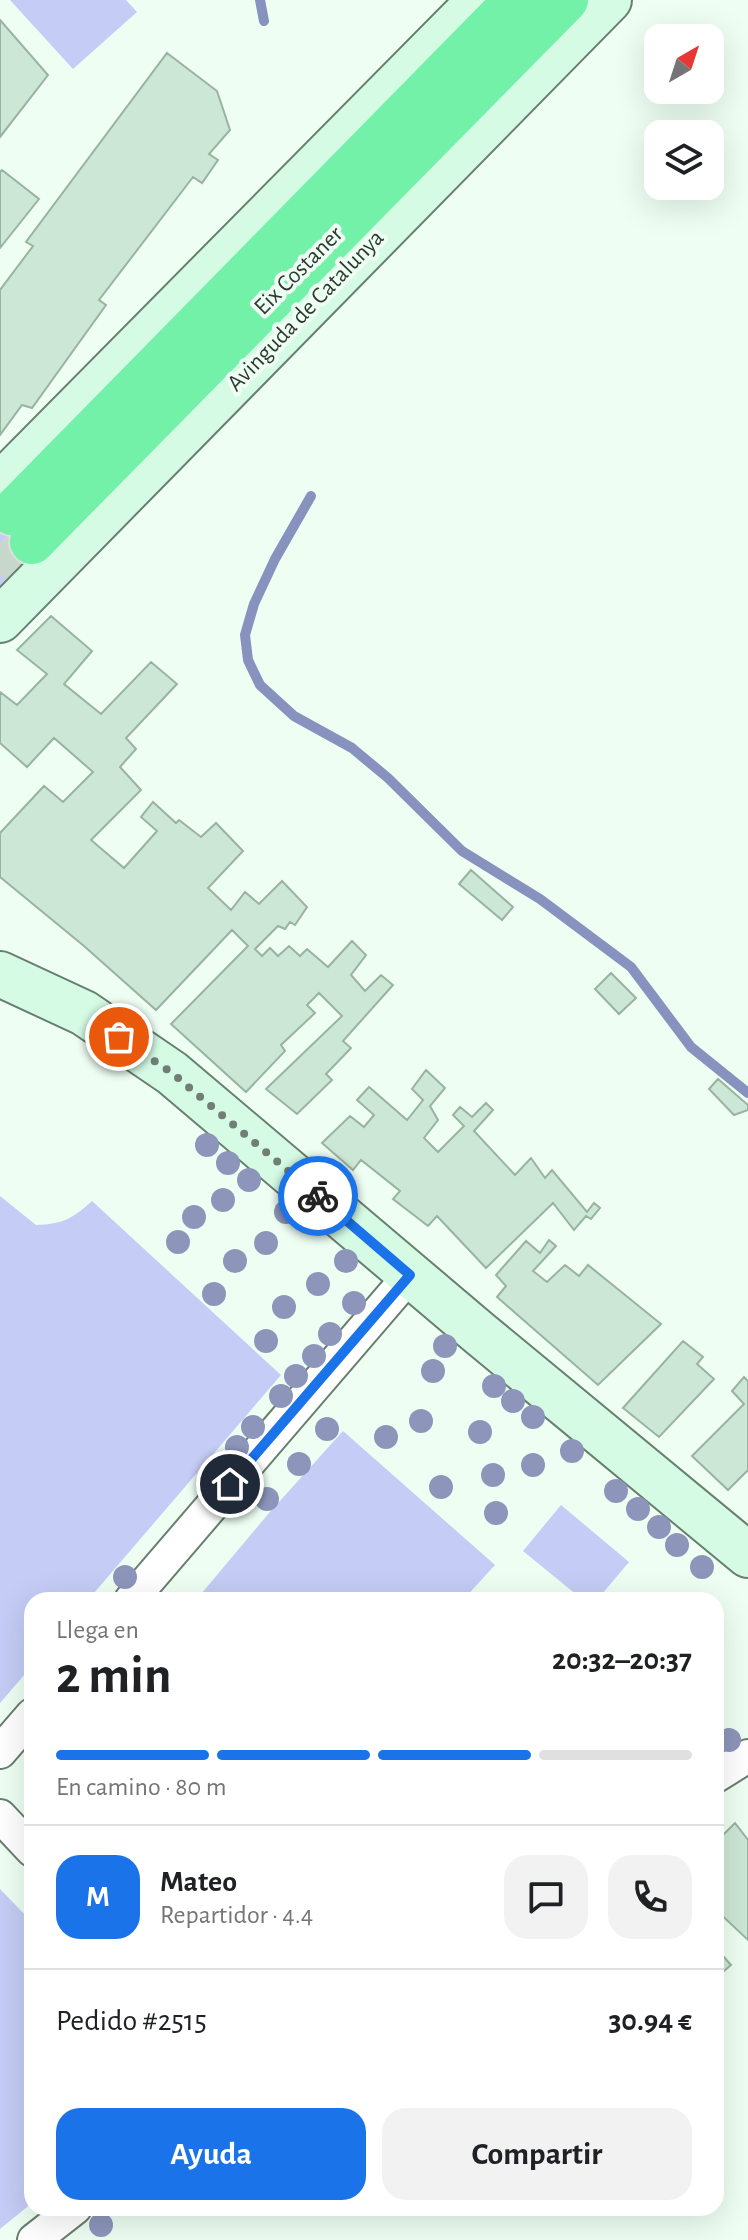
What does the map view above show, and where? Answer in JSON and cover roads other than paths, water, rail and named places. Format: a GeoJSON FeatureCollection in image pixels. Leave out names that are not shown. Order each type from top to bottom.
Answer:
{"type":"FeatureCollection","features":[{"type":"Feature","properties":{"kind":"highway","name":"Eix Costaner"},"geometry":{"type":"LineString","coordinates":[[15,513],[516,0]]}},
{"type":"Feature","properties":{"kind":"highway","name":"Eix Costaner"},"geometry":{"type":"LineString","coordinates":[[15,513],[566,0]]}},
{"type":"Feature","properties":{"kind":"main road"},"geometry":{"type":"LineString","coordinates":[[15,513],[480,0]]}},
{"type":"Feature","properties":{"kind":"main road","name":"Avinguda de Catalunya"},"geometry":{"type":"LineString","coordinates":[[0,620],[609,0]]}},
{"type":"Feature","properties":{"kind":"main road"},"geometry":{"type":"LineString","coordinates":[[0,974],[84,1013],[172,1073],[748,1555]]}},
{"type":"Feature","properties":{"kind":"street"},"geometry":{"type":"LineString","coordinates":[[138,1592],[410,1275]]}},
{"type":"Feature","properties":{"kind":"street"},"geometry":{"type":"LineString","coordinates":[[0,1752],[24,1724]]}},
{"type":"Feature","properties":{"kind":"street"},"geometry":{"type":"LineString","coordinates":[[724,1771],[748,1756]]}},
{"type":"Feature","properties":{"kind":"street"},"geometry":{"type":"LineString","coordinates":[[0,1816],[24,1842]]}},
{"type":"Feature","properties":{"kind":"street"},"geometry":{"type":"LineString","coordinates":[[34,2240],[65,2216]]}},
{"type":"Feature","properties":{"kind":"waterway"},"geometry":{"type":"LineString","coordinates":[[260,0],[264,21]]}},
{"type":"Feature","properties":{"kind":"waterway"},"geometry":{"type":"LineString","coordinates":[[311,496],[275,559],[254,604],[245,635],[248,660],[260,685],[294,716],[352,748],[388,778],[462,851],[540,899],[631,967],[691,1047],[748,1093]]}},
{"type":"Feature","properties":{"kind":"tunnel"},"geometry":{"type":"LineString","coordinates":[[0,574],[32,542]]}}]}
